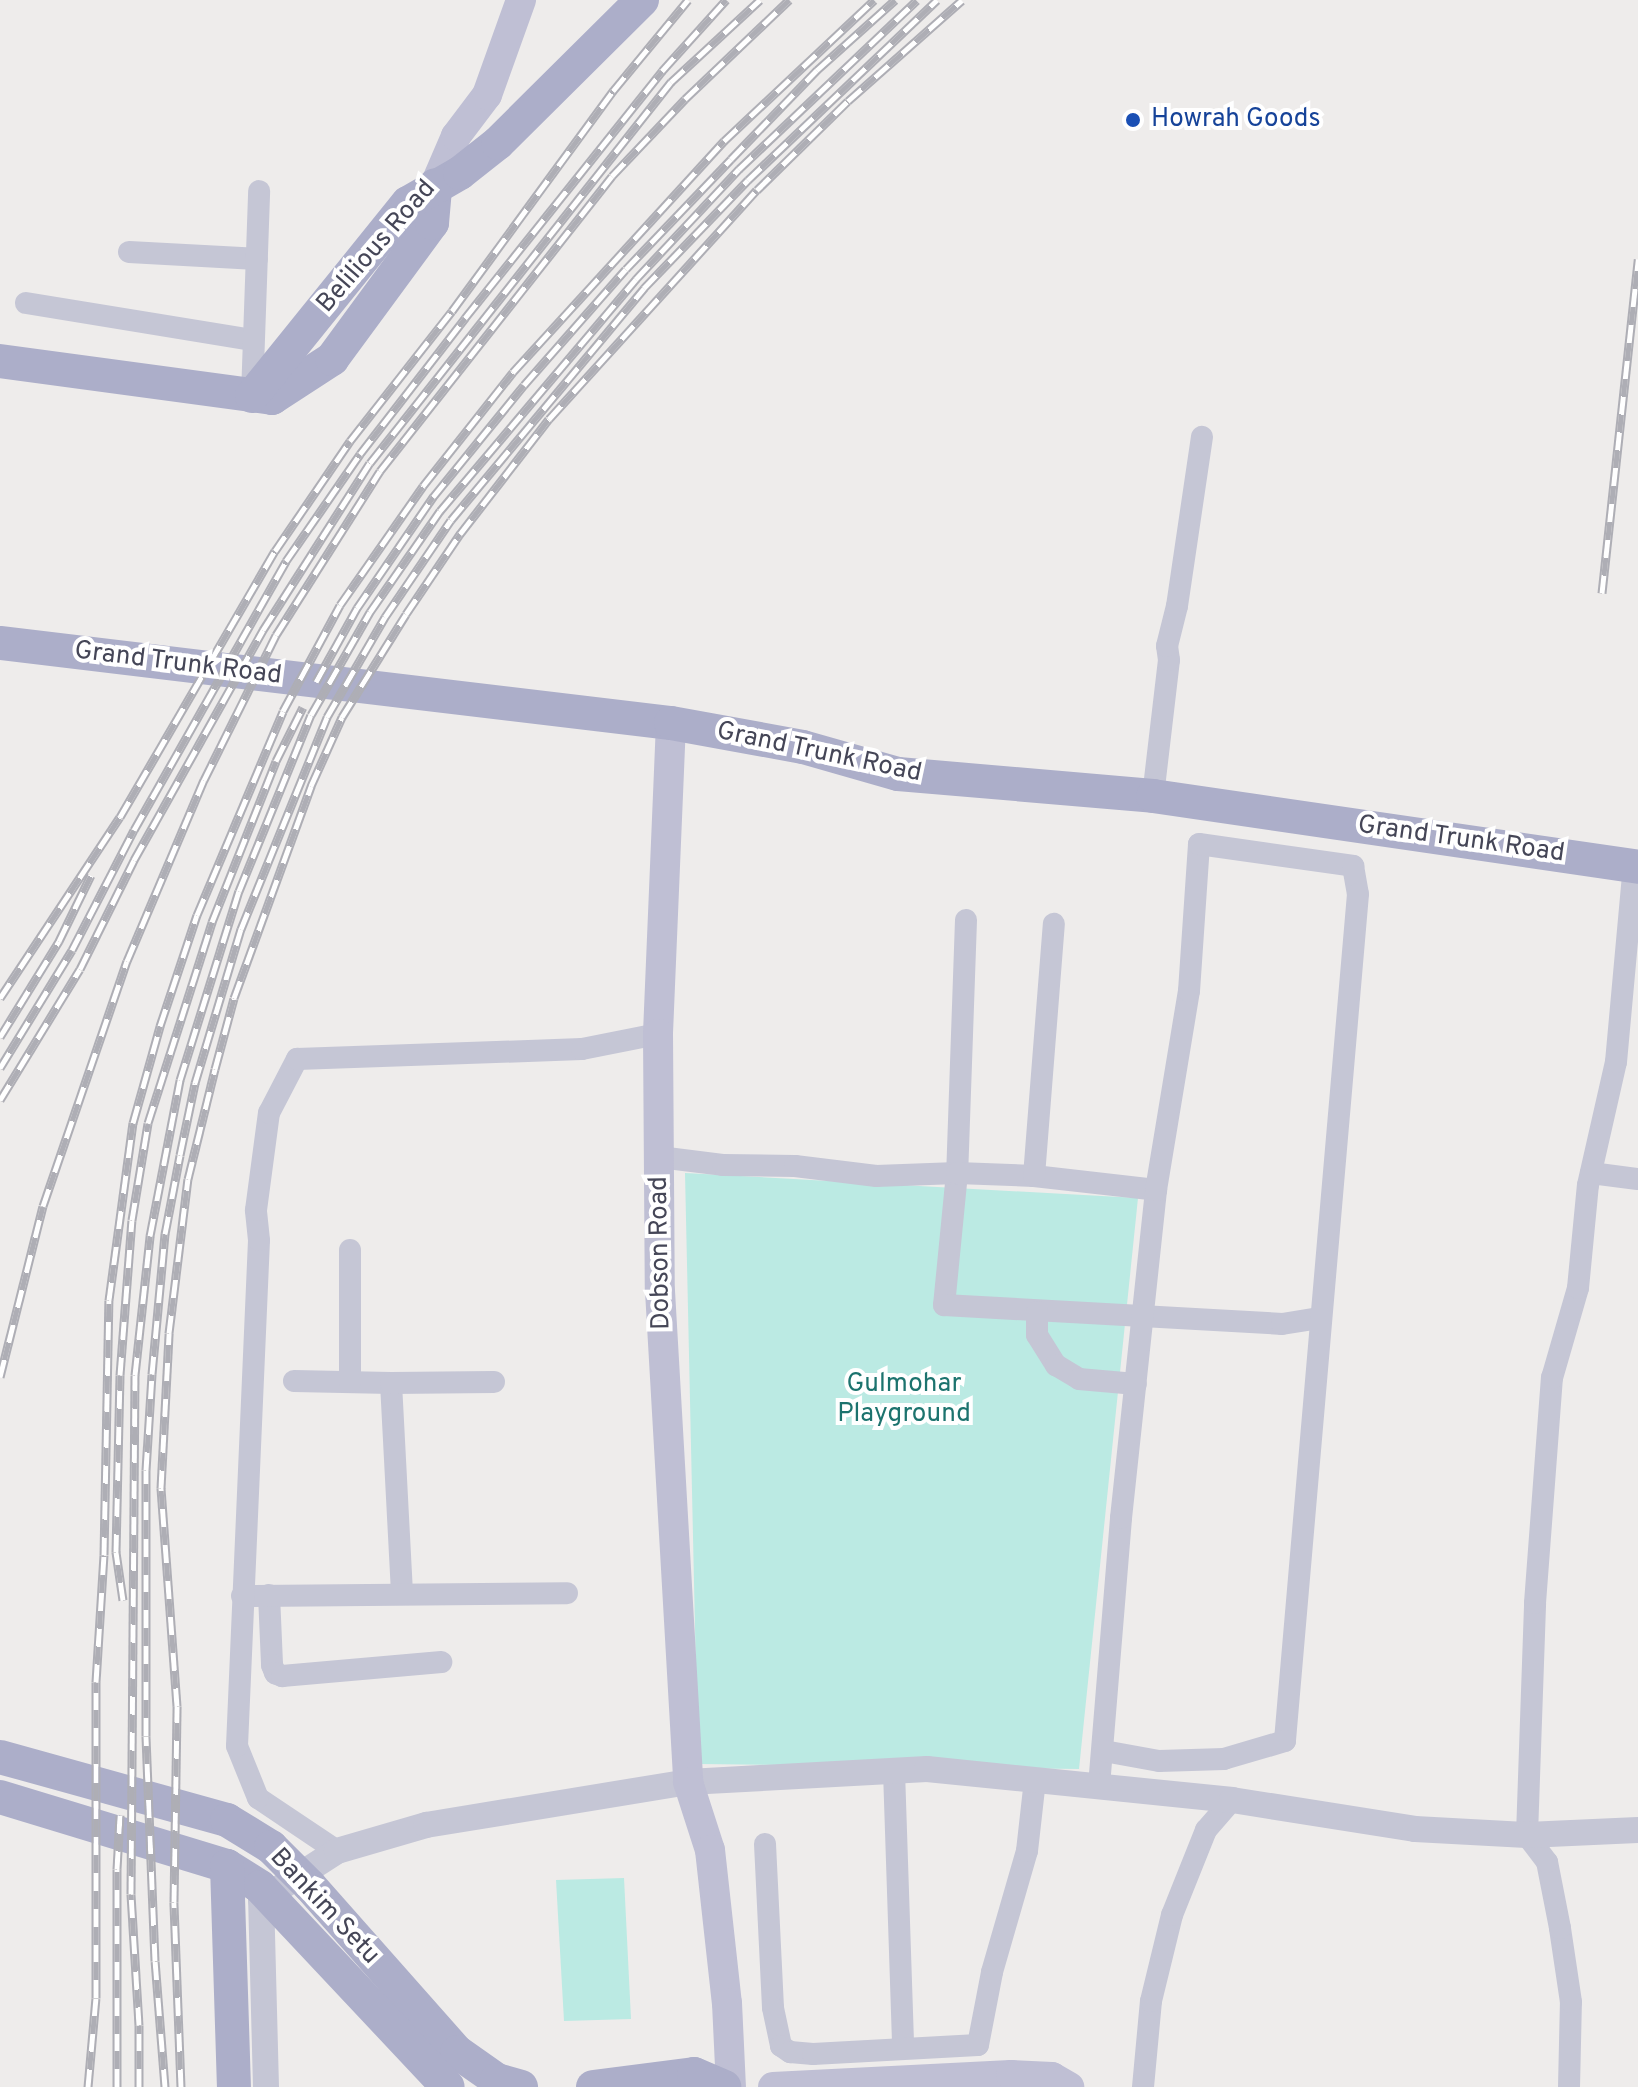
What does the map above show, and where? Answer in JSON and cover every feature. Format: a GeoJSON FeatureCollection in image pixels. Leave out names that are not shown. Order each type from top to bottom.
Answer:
{"type":"FeatureCollection","features":[{"type":"Feature","properties":{"kind":"main road","name":"Belilious Road"},"geometry":{"type":"LineString","coordinates":[[435,185],[456,136],[487,95],[521,0]]}},
{"type":"Feature","properties":{"kind":"main road"},"geometry":{"type":"LineString","coordinates":[[0,361],[272,398],[332,359],[432,223],[435,185],[460,173],[498,143],[642,0]]}},
{"type":"Feature","properties":{"kind":"main road","name":"Grand Trunk Road"},"geometry":{"type":"LineString","coordinates":[[0,643],[509,701],[671,723],[803,747],[898,774],[1153,796],[1636,866]]}},
{"type":"Feature","properties":{"kind":"main road","name":"Dobson Road"},"geometry":{"type":"LineString","coordinates":[[671,723],[658,1034],[660,1291],[688,1782],[710,1850],[727,2003],[731,2087]]}},
{"type":"Feature","properties":{"kind":"main road","name":"Bankim Setu"},"geometry":{"type":"LineString","coordinates":[[0,1757],[227,1820],[271,1847],[310,1886],[457,2052],[497,2080],[521,2087]]}},
{"type":"Feature","properties":{"kind":"main road","name":"Bankim Setu"},"geometry":{"type":"LineString","coordinates":[[0,1797],[227,1866],[260,1887],[448,2087]]}},
{"type":"Feature","properties":{"kind":"main road"},"geometry":{"type":"LineString","coordinates":[[227,1866],[234,2087]]}},
{"type":"Feature","properties":{"kind":"main road"},"geometry":{"type":"LineString","coordinates":[[773,2087],[1011,2075],[1052,2077],[1069,2087]]}},
{"type":"Feature","properties":{"kind":"main road"},"geometry":{"type":"LineString","coordinates":[[593,2087],[709,2080]]}},
{"type":"Feature","properties":{"kind":"street"},"geometry":{"type":"LineString","coordinates":[[252,396],[259,191]]}},
{"type":"Feature","properties":{"kind":"street"},"geometry":{"type":"LineString","coordinates":[[129,252],[257,259]]}},
{"type":"Feature","properties":{"kind":"street"},"geometry":{"type":"LineString","coordinates":[[26,303],[253,340]]}},
{"type":"Feature","properties":{"kind":"street"},"geometry":{"type":"LineString","coordinates":[[1153,796],[1169,660],[1167,646],[1177,606],[1202,437]]}},
{"type":"Feature","properties":{"kind":"street"},"geometry":{"type":"LineString","coordinates":[[1099,1786],[1156,1190],[1189,991],[1199,844],[1353,866],[1358,894],[1319,1318],[1285,1741],[1224,1759],[1159,1761],[1104,1751]]}},
{"type":"Feature","properties":{"kind":"street"},"geometry":{"type":"LineString","coordinates":[[1569,2087],[1571,2002],[1560,1928],[1547,1862],[1527,1835],[1535,1603],[1552,1378],[1578,1288],[1591,1173],[1616,1062],[1636,866]]}},
{"type":"Feature","properties":{"kind":"street"},"geometry":{"type":"LineString","coordinates":[[966,920],[957,1173],[944,1305],[1143,1319],[1282,1324],[1319,1318]]}},
{"type":"Feature","properties":{"kind":"street"},"geometry":{"type":"LineString","coordinates":[[1034,1176],[1054,924]]}},
{"type":"Feature","properties":{"kind":"street"},"geometry":{"type":"LineString","coordinates":[[337,1851],[258,1798],[237,1746],[259,1240],[256,1210],[269,1113],[297,1059],[582,1049],[658,1034]]}},
{"type":"Feature","properties":{"kind":"street"},"geometry":{"type":"LineString","coordinates":[[659,1157],[876,1176],[957,1173],[1034,1176],[1156,1190]]}},
{"type":"Feature","properties":{"kind":"street"},"geometry":{"type":"LineString","coordinates":[[1591,1173],[1638,1179]]}},
{"type":"Feature","properties":{"kind":"street"},"geometry":{"type":"LineString","coordinates":[[350,1250],[350,1382]]}},
{"type":"Feature","properties":{"kind":"street"},"geometry":{"type":"LineString","coordinates":[[1037,1312],[1037,1335],[1056,1365],[1079,1379],[1136,1384]]}},
{"type":"Feature","properties":{"kind":"street"},"geometry":{"type":"LineString","coordinates":[[294,1381],[494,1382]]}},
{"type":"Feature","properties":{"kind":"street"},"geometry":{"type":"LineString","coordinates":[[391,1383],[402,1593]]}},
{"type":"Feature","properties":{"kind":"street"},"geometry":{"type":"LineString","coordinates":[[242,1596],[567,1593]]}},
{"type":"Feature","properties":{"kind":"street"},"geometry":{"type":"LineString","coordinates":[[269,1595],[272,1665],[275,1673],[282,1676],[441,1662]]}},
{"type":"Feature","properties":{"kind":"street"},"geometry":{"type":"LineString","coordinates":[[266,2087],[261,1900],[337,1851],[426,1825],[688,1782],[927,1769],[1232,1800],[1415,1829],[1527,1835],[1638,1830]]}},
{"type":"Feature","properties":{"kind":"street"},"geometry":{"type":"LineString","coordinates":[[894,1771],[903,2048]]}},
{"type":"Feature","properties":{"kind":"street"},"geometry":{"type":"LineString","coordinates":[[765,1844],[773,2008],[781,2046],[790,2052],[813,2054],[978,2045],[992,1972],[1027,1851],[1035,1780]]}},
{"type":"Feature","properties":{"kind":"street"},"geometry":{"type":"LineString","coordinates":[[1143,2087],[1151,2001],[1172,1915],[1206,1830],[1232,1800]]}},
{"type":"Feature","properties":{"kind":"green space","name":"Gulmohar Playground"},"geometry":{"type":"Polygon","coordinates":[[[685,1173],[1138,1198],[1079,1769],[698,1764],[685,1173]]]}},
{"type":"Feature","properties":{"kind":"green space"},"geometry":{"type":"Polygon","coordinates":[[[624,1878],[631,2019],[564,2021],[556,1880],[624,1878]]]}},
{"type":"Feature","properties":{"kind":"railway"},"geometry":{"type":"LineString","coordinates":[[0,998],[120,817],[275,551],[350,441],[452,311],[613,91],[688,0]]}},
{"type":"Feature","properties":{"kind":"railway"},"geometry":{"type":"LineString","coordinates":[[0,1068],[72,950],[134,830],[286,561],[360,454],[465,318],[662,71],[726,0]]}},
{"type":"Feature","properties":{"kind":"railway"},"geometry":{"type":"LineString","coordinates":[[0,1100],[80,969],[134,860],[263,630],[370,463],[671,82],[760,0]]}},
{"type":"Feature","properties":{"kind":"railway"},"geometry":{"type":"LineString","coordinates":[[0,1377],[43,1206],[127,961],[204,780],[276,635],[380,471],[612,176],[685,99],[789,0]]}},
{"type":"Feature","properties":{"kind":"railway"},"geometry":{"type":"LineString","coordinates":[[88,2087],[96,1998],[96,1682],[104,1555],[109,1300],[133,1123],[160,1026],[197,915],[283,711],[340,605],[423,486],[513,372],[724,141],[874,0]]}},
{"type":"Feature","properties":{"kind":"railway"},"geometry":{"type":"LineString","coordinates":[[316,682],[357,608],[433,497],[524,385],[626,269],[731,159],[817,70],[895,0]]}},
{"type":"Feature","properties":{"kind":"railway"},"geometry":{"type":"LineString","coordinates":[[139,2087],[139,2025],[131,1894],[135,1375],[150,1236],[180,1080],[239,891],[311,715],[370,612],[440,511],[636,279],[739,169],[917,0]]}},
{"type":"Feature","properties":{"kind":"railway"},"geometry":{"type":"LineString","coordinates":[[165,2087],[155,1961],[146,1736],[146,1470],[152,1374],[165,1234],[180,1155],[195,1083],[241,929],[327,717],[385,617],[451,520],[644,288],[748,180],[937,0]]}},
{"type":"Feature","properties":{"kind":"railway"},"geometry":{"type":"LineString","coordinates":[[181,2087],[174,1902],[177,1706],[161,1488],[169,1333],[188,1179],[215,1069],[234,998],[311,786],[342,717],[406,614],[460,534],[549,419],[757,190],[848,101],[962,0]]}},
{"type":"Feature","properties":{"kind":"railway"},"geometry":{"type":"LineString","coordinates":[[1602,593],[1638,259]]}},
{"type":"Feature","properties":{"kind":"railway"},"geometry":{"type":"LineString","coordinates":[[123,1600],[116,1552],[120,1375],[132,1220],[148,1123],[212,922],[276,761],[303,707]]}},
{"type":"Feature","properties":{"kind":"railway"},"geometry":{"type":"LineString","coordinates":[[0,1037],[59,941],[91,875]]}},
{"type":"Feature","properties":{"kind":"railway"},"geometry":{"type":"LineString","coordinates":[[117,2087],[117,1869],[120,1815]]}},
{"type":"Feature","properties":{"kind":"place","name":"Howrah Goods"},"geometry":{"type":"Point","coordinates":[1133,120]}}]}
